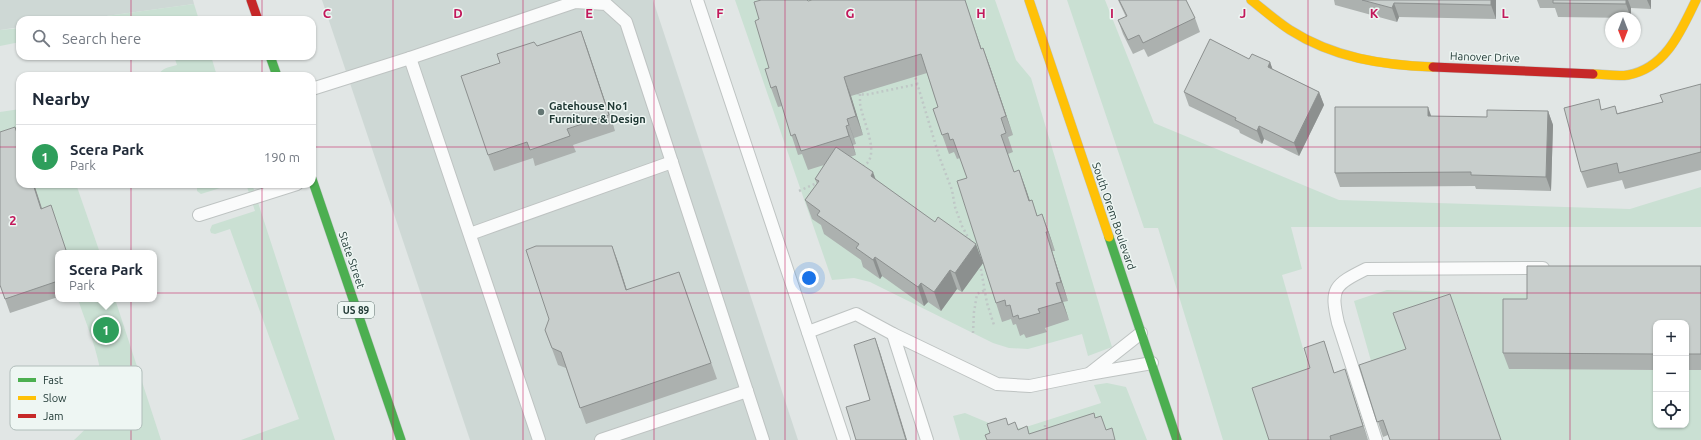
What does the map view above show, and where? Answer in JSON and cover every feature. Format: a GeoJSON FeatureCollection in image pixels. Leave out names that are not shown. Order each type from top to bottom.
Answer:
{"type":"FeatureCollection","features":[{"type":"Feature","properties":{"kind":"street"},"geometry":{"type":"LineString","coordinates":[[251,0],[257,16]]}},
{"type":"Feature","properties":{"kind":"street","name":"South Orem Boulevard"},"geometry":{"type":"LineString","coordinates":[[1029,0],[1177,440]]}},
{"type":"Feature","properties":{"kind":"street","name":"Hanover Drive"},"geometry":{"type":"LineString","coordinates":[[1251,0],[1290,30],[1319,45],[1358,58],[1392,65],[1627,75],[1644,70],[1660,60],[1672,47],[1696,0]]}},
{"type":"Feature","properties":{"kind":"street"},"geometry":{"type":"LineString","coordinates":[[271,60],[276,72]]}},
{"type":"Feature","properties":{"kind":"street","name":"State Street"},"geometry":{"type":"LineString","coordinates":[[315,188],[401,440]]}},
{"type":"Feature","properties":{"kind":"lane"},"geometry":{"type":"LineString","coordinates":[[697,0],[844,440]]}},
{"type":"Feature","properties":{"kind":"lane"},"geometry":{"type":"LineString","coordinates":[[316,88],[410,58],[575,2],[606,4],[626,22],[763,440]]}},
{"type":"Feature","properties":{"kind":"lane"},"geometry":{"type":"LineString","coordinates":[[410,58],[539,440]]}},
{"type":"Feature","properties":{"kind":"lane"},"geometry":{"type":"LineString","coordinates":[[470,234],[672,162]]}},
{"type":"Feature","properties":{"kind":"lane"},"geometry":{"type":"LineString","coordinates":[[199,215],[284,188]]}},
{"type":"Feature","properties":{"kind":"lane"},"geometry":{"type":"LineString","coordinates":[[1376,440],[1338,323],[1335,307],[1336,290],[1340,283],[1366,269],[1555,268]]}},
{"type":"Feature","properties":{"kind":"lane"},"geometry":{"type":"LineString","coordinates":[[808,332],[856,314],[893,334],[996,384],[1030,386],[1089,374],[1152,364]]}},
{"type":"Feature","properties":{"kind":"lane"},"geometry":{"type":"LineString","coordinates":[[1089,374],[1141,333]]}},
{"type":"Feature","properties":{"kind":"lane"},"geometry":{"type":"LineString","coordinates":[[893,334],[927,440]]}},
{"type":"Feature","properties":{"kind":"lane"},"geometry":{"type":"LineString","coordinates":[[601,440],[747,391]]}},
{"type":"Feature","properties":{"kind":"path"},"geometry":{"type":"LineString","coordinates":[[913,70],[939,156],[952,190],[955,207],[962,226],[971,243]]}},
{"type":"Feature","properties":{"kind":"path"},"geometry":{"type":"LineString","coordinates":[[855,93],[865,95],[918,84]]}},
{"type":"Feature","properties":{"kind":"path"},"geometry":{"type":"LineString","coordinates":[[855,169],[865,166],[871,158],[869,133],[860,104],[860,94]]}},
{"type":"Feature","properties":{"kind":"path"},"geometry":{"type":"LineString","coordinates":[[799,191],[821,181]]}},
{"type":"Feature","properties":{"kind":"path"},"geometry":{"type":"LineString","coordinates":[[979,262],[987,304],[994,325]]}},
{"type":"Feature","properties":{"kind":"path"},"geometry":{"type":"LineString","coordinates":[[973,334],[977,294],[985,290]]}},
{"type":"Feature","properties":{"kind":"path"},"geometry":{"type":"LineString","coordinates":[[1045,425],[1046,433]]}},
{"type":"Feature","properties":{"kind":"shaded area"},"geometry":{"type":"Polygon","coordinates":[[[0,0],[193,0],[194,4],[106,16],[16,16],[16,28],[0,30],[0,0]]]}},
{"type":"Feature","properties":{"kind":"shaded area"},"geometry":{"type":"Polygon","coordinates":[[[322,0],[653,0],[798,440],[470,440],[322,0]]]}},
{"type":"Feature","properties":{"kind":"green space"},"geometry":{"type":"Polygon","coordinates":[[[735,0],[995,0],[1016,60],[1031,78],[1112,347],[1088,356],[1082,334],[1028,349],[1009,348],[993,343],[870,282],[854,278],[832,280],[735,0]]]}},
{"type":"Feature","properties":{"kind":"green space"},"geometry":{"type":"Polygon","coordinates":[[[1067,0],[1105,0],[1154,123],[1339,200],[1630,209],[1701,187],[1701,227],[1291,227],[1302,269],[1282,275],[1306,359],[1314,357],[1343,440],[1223,440],[1158,228],[1144,228],[1067,0]]]}},
{"type":"Feature","properties":{"kind":"green space"},"geometry":{"type":"Polygon","coordinates":[[[194,4],[198,16],[106,16],[194,4]]]}},
{"type":"Feature","properties":{"kind":"green space"},"geometry":{"type":"Polygon","coordinates":[[[16,28],[16,43],[0,46],[0,30],[16,28]]]}},
{"type":"Feature","properties":{"kind":"green space"},"geometry":{"type":"Polygon","coordinates":[[[175,60],[212,60],[216,72],[160,72],[168,67],[177,65],[175,60]]]}},
{"type":"Feature","properties":{"kind":"green space"},"geometry":{"type":"Polygon","coordinates":[[[16,110],[16,141],[0,147],[0,112],[16,110]]]}},
{"type":"Feature","properties":{"kind":"green space"},"geometry":{"type":"Polygon","coordinates":[[[35,188],[77,188],[99,250],[66,250],[56,219],[41,224],[39,200],[35,188]]]}},
{"type":"Feature","properties":{"kind":"green space"},"geometry":{"type":"Polygon","coordinates":[[[197,188],[220,188],[201,194],[197,191],[197,188]]]}},
{"type":"Feature","properties":{"kind":"green space"},"geometry":{"type":"Polygon","coordinates":[[[247,188],[253,188],[335,440],[241,440],[299,419],[230,229],[215,234],[211,233],[210,230],[212,225],[255,211],[247,188]]]}},
{"type":"Feature","properties":{"kind":"green space"},"geometry":{"type":"Polygon","coordinates":[[[1387,290],[1701,298],[1509,314],[1509,368],[1653,370],[1653,428],[1689,428],[1689,370],[1701,370],[1701,440],[1501,440],[1456,309],[1437,440],[1375,375],[1354,301],[1387,290]]]}},
{"type":"Feature","properties":{"kind":"green space"},"geometry":{"type":"Polygon","coordinates":[[[79,302],[116,302],[137,366],[99,366],[79,302]]]}},
{"type":"Feature","properties":{"kind":"green space"},"geometry":{"type":"Polygon","coordinates":[[[142,382],[161,440],[74,440],[84,430],[142,430],[142,382]]]}},
{"type":"Feature","properties":{"kind":"green space"},"geometry":{"type":"Polygon","coordinates":[[[1107,383],[1126,387],[1147,440],[960,440],[953,416],[965,413],[996,426],[1010,429],[1026,427],[1101,403],[1094,385],[1107,383]]]}},
{"type":"Feature","properties":{"kind":"building"},"geometry":{"type":"Polygon","coordinates":[[[761,0],[965,0],[981,49],[983,48],[1006,116],[1001,118],[1006,133],[1001,135],[1014,172],[1019,170],[1029,201],[1032,200],[1037,216],[1042,214],[1048,232],[1046,232],[1061,282],[1056,283],[1062,302],[1038,309],[1040,313],[1019,319],[1018,315],[1013,317],[1010,305],[1006,306],[1005,300],[996,303],[957,181],[967,178],[953,139],[950,140],[948,133],[942,135],[933,109],[938,107],[921,54],[844,77],[856,116],[847,119],[849,125],[846,126],[849,136],[801,151],[795,134],[791,136],[776,86],[771,88],[765,69],[769,68],[755,21],[759,19],[754,2],[761,0]]]}},
{"type":"Feature","properties":{"kind":"building"},"geometry":{"type":"Polygon","coordinates":[[[1119,0],[1186,0],[1195,18],[1143,43],[1139,35],[1128,40],[1118,20],[1127,16],[1119,0]]]}},
{"type":"Feature","properties":{"kind":"building"},"geometry":{"type":"Polygon","coordinates":[[[1362,0],[1491,0],[1491,5],[1394,3],[1392,8],[1362,0]]]}},
{"type":"Feature","properties":{"kind":"building"},"geometry":{"type":"Polygon","coordinates":[[[1553,0],[1626,0],[1626,4],[1553,3],[1553,0]]]}},
{"type":"Feature","properties":{"kind":"building","name":"Gatehouse No1 Furniture & Design"},"geometry":{"type":"Polygon","coordinates":[[[581,31],[609,115],[567,129],[570,136],[530,150],[527,142],[488,155],[461,76],[500,63],[497,54],[534,42],[537,46],[581,31]]]}},
{"type":"Feature","properties":{"kind":"building"},"geometry":{"type":"Polygon","coordinates":[[[1210,39],[1249,59],[1252,54],[1270,62],[1268,67],[1319,92],[1294,143],[1259,126],[1257,131],[1235,120],[1236,118],[1184,92],[1210,39]]]}},
{"type":"Feature","properties":{"kind":"building"},"geometry":{"type":"Polygon","coordinates":[[[1701,84],[1701,152],[1619,173],[1617,163],[1581,172],[1564,108],[1599,99],[1601,110],[1615,106],[1617,114],[1663,102],[1660,95],[1701,84]]]}},
{"type":"Feature","properties":{"kind":"building"},"geometry":{"type":"Polygon","coordinates":[[[1335,107],[1428,107],[1428,116],[1487,117],[1487,110],[1548,111],[1546,177],[1471,175],[1471,172],[1335,173],[1335,107]]]}},
{"type":"Feature","properties":{"kind":"building"},"geometry":{"type":"Polygon","coordinates":[[[15,127],[16,188],[34,188],[41,209],[51,205],[66,250],[55,250],[55,282],[5,299],[0,285],[0,132],[15,127]]]}},
{"type":"Feature","properties":{"kind":"building"},"geometry":{"type":"Polygon","coordinates":[[[836,147],[873,172],[871,176],[935,222],[938,217],[976,244],[955,273],[950,270],[934,292],[921,283],[918,287],[875,257],[873,260],[856,248],[859,244],[817,215],[820,211],[805,200],[819,181],[815,179],[836,147]]]}},
{"type":"Feature","properties":{"kind":"building"},"geometry":{"type":"Polygon","coordinates":[[[536,246],[612,246],[626,290],[679,272],[711,363],[580,408],[561,352],[552,348],[545,330],[549,319],[526,250],[536,246]]]}},
{"type":"Feature","properties":{"kind":"building"},"geometry":{"type":"Polygon","coordinates":[[[1527,266],[1701,266],[1701,354],[1689,354],[1689,320],[1653,320],[1653,354],[1503,353],[1503,299],[1527,299],[1527,266]]]}},
{"type":"Feature","properties":{"kind":"building"},"geometry":{"type":"Polygon","coordinates":[[[1450,294],[1501,440],[1390,440],[1383,420],[1377,422],[1359,365],[1406,349],[1393,313],[1450,294]]]}},
{"type":"Feature","properties":{"kind":"building"},"geometry":{"type":"Polygon","coordinates":[[[875,338],[906,440],[856,440],[846,407],[870,400],[854,345],[875,338]]]}},
{"type":"Feature","properties":{"kind":"building"},"geometry":{"type":"Polygon","coordinates":[[[1324,341],[1334,373],[1345,369],[1363,426],[1330,436],[1331,440],[1269,440],[1252,388],[1310,368],[1304,348],[1324,341]]]}},
{"type":"Feature","properties":{"kind":"building"},"geometry":{"type":"Polygon","coordinates":[[[1094,413],[1095,418],[1101,416],[1106,430],[1112,428],[1115,440],[987,440],[985,435],[990,433],[987,424],[1006,418],[1008,425],[1015,422],[1018,430],[1027,426],[1029,434],[1094,413]]]}},
{"type":"Feature","properties":{"kind":"traffic: fast"},"geometry":{"type":"LineString","coordinates":[[271,60],[276,72]]}},
{"type":"Feature","properties":{"kind":"traffic: fast"},"geometry":{"type":"LineString","coordinates":[[315,188],[401,440]]}},
{"type":"Feature","properties":{"kind":"traffic: fast"},"geometry":{"type":"LineString","coordinates":[[1109,237],[1177,440]]}},
{"type":"Feature","properties":{"kind":"traffic: slow"},"geometry":{"type":"LineString","coordinates":[[1029,0],[1109,237]]}},
{"type":"Feature","properties":{"kind":"traffic: slow"},"geometry":{"type":"LineString","coordinates":[[1251,0],[1290,30],[1307,40],[1324,47],[1377,62],[1433,67]]}},
{"type":"Feature","properties":{"kind":"traffic: slow"},"geometry":{"type":"LineString","coordinates":[[1593,74],[1624,76],[1641,71],[1653,65],[1671,46],[1678,36],[1696,0]]}},
{"type":"Feature","properties":{"kind":"traffic: jam"},"geometry":{"type":"LineString","coordinates":[[251,0],[257,16]]}},
{"type":"Feature","properties":{"kind":"traffic: jam"},"geometry":{"type":"LineString","coordinates":[[1433,67],[1593,74]]}},
{"type":"Feature","properties":{"kind":"place","name":"Gatehouse No1 Furniture & Design"},"geometry":{"type":"Point","coordinates":[541,112]}},
{"type":"Feature","properties":{"kind":"place","name":"Scera Park"},"geometry":{"type":"Point","coordinates":[106,330]}}]}
